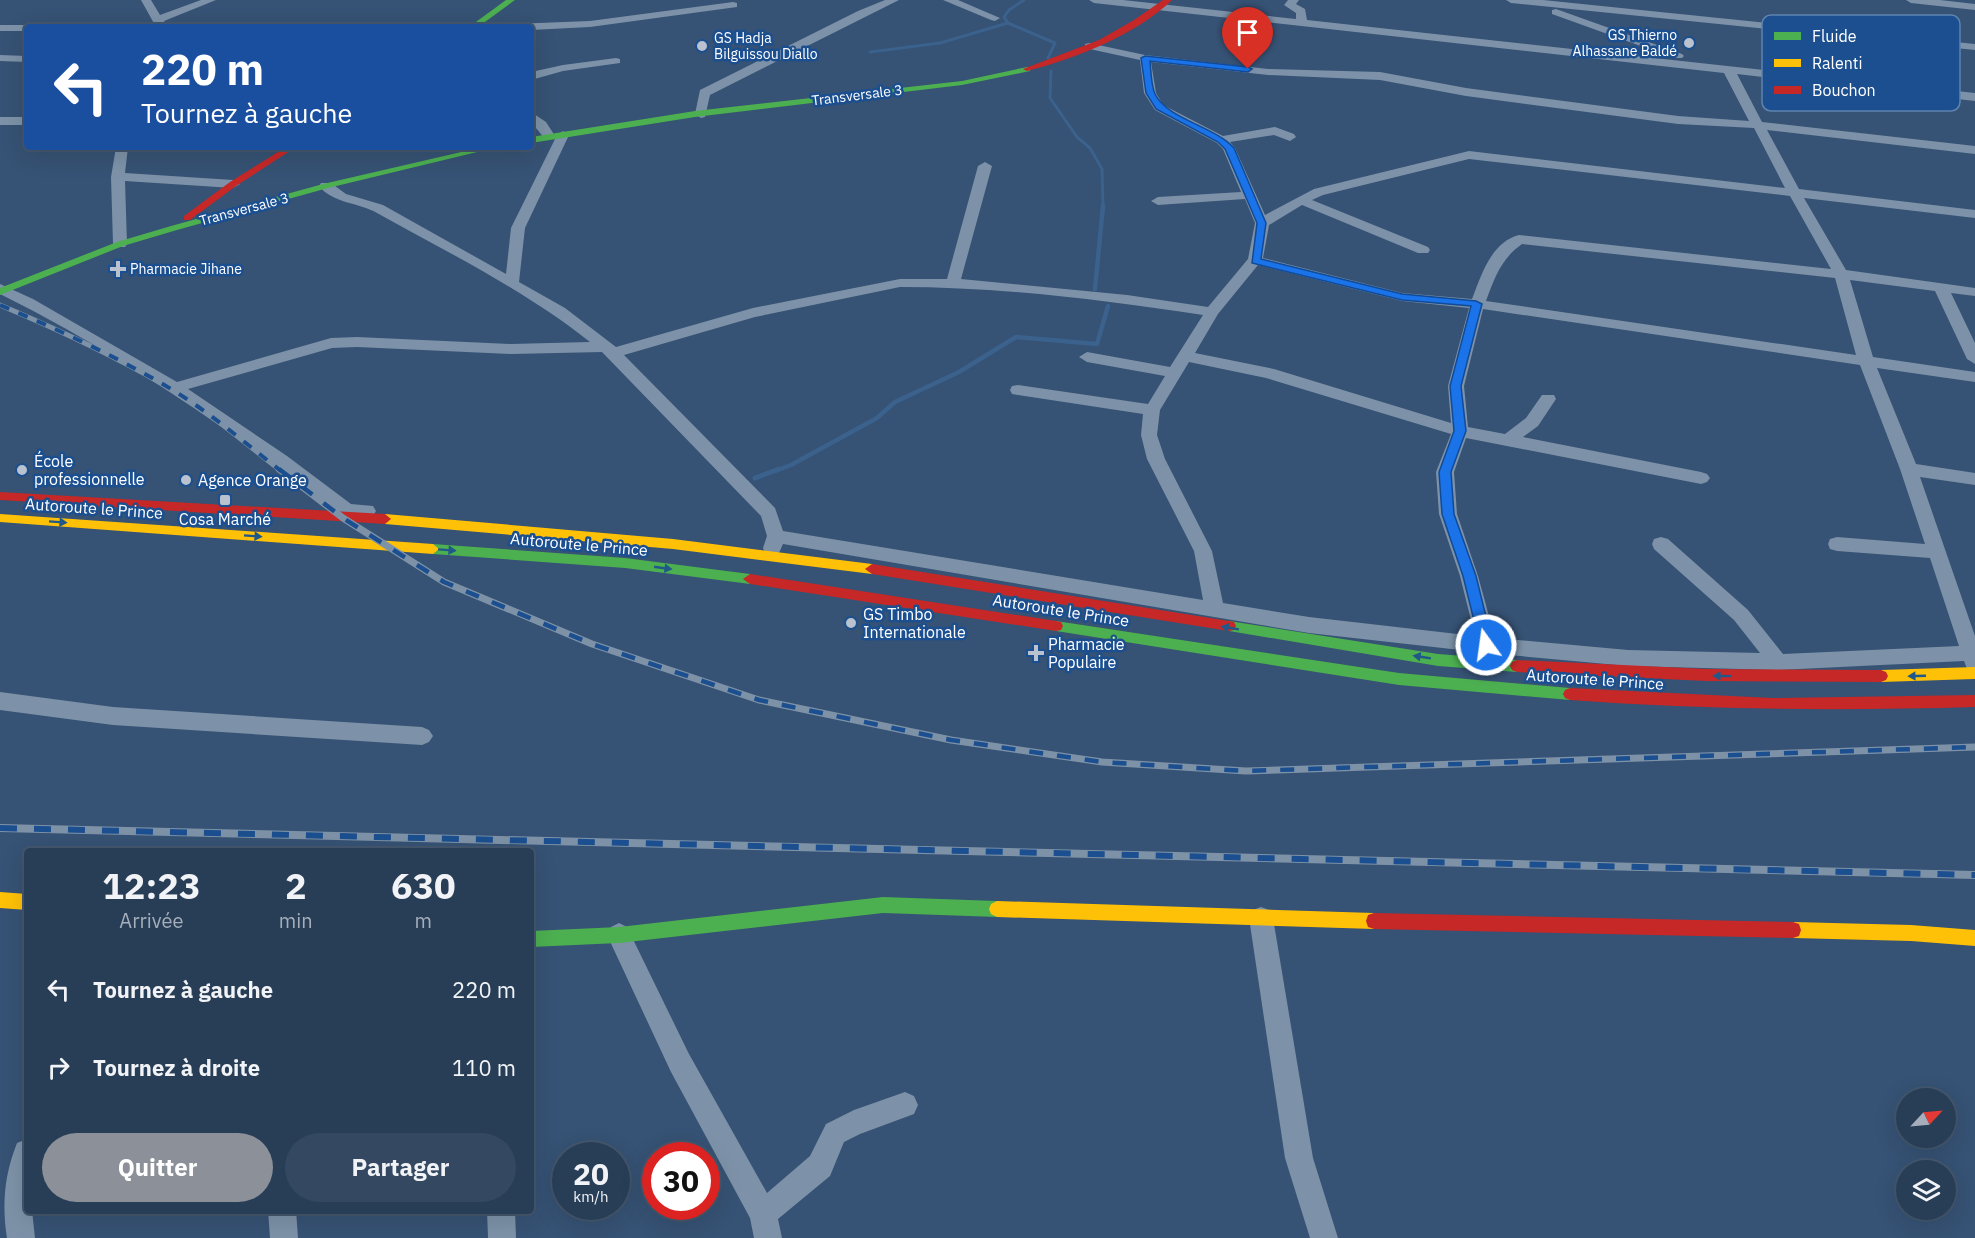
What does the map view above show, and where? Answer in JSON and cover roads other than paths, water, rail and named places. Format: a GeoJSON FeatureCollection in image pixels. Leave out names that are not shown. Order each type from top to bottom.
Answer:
{"type":"FeatureCollection","features":[{"type":"Feature","properties":{"kind":"main road"},"geometry":{"type":"LineString","coordinates":[[476,24],[511,0]]}},
{"type":"Feature","properties":{"kind":"main road","name":"Transversale 3"},"geometry":{"type":"LineString","coordinates":[[534,139],[701,114],[954,84],[1022,70],[1060,59],[1089,46],[1163,4]]}},
{"type":"Feature","properties":{"kind":"main road"},"geometry":{"type":"LineString","coordinates":[[174,228],[233,184],[287,150]]}},
{"type":"Feature","properties":{"kind":"main road","name":"Transversale 3"},"geometry":{"type":"LineString","coordinates":[[2,290],[120,244],[174,228],[326,186],[481,150]]}},
{"type":"Feature","properties":{"kind":"main road","name":"Autoroute le Prince"},"geometry":{"type":"LineString","coordinates":[[0,495],[483,527],[636,540],[772,546],[1459,662],[1653,675],[1846,678],[1975,674]]}},
{"type":"Feature","properties":{"kind":"main road","name":"Autoroute le Prince"},"geometry":{"type":"LineString","coordinates":[[0,518],[625,563],[772,582],[1399,679],[1642,700],[1868,705],[1975,701]]}},
{"type":"Feature","properties":{"kind":"main road"},"geometry":{"type":"LineString","coordinates":[[0,900],[24,902]]}},
{"type":"Feature","properties":{"kind":"main road"},"geometry":{"type":"LineString","coordinates":[[534,939],[618,934],[883,905],[1261,918],[1911,933],[1975,938]]}},
{"type":"Feature","properties":{"kind":"street"},"geometry":{"type":"LineString","coordinates":[[146,0],[160,23],[211,0]]}},
{"type":"Feature","properties":{"kind":"street"},"geometry":{"type":"LineString","coordinates":[[701,114],[704,93],[862,13],[894,0]]}},
{"type":"Feature","properties":{"kind":"street"},"geometry":{"type":"LineString","coordinates":[[948,0],[995,18]]}},
{"type":"Feature","properties":{"kind":"street"},"geometry":{"type":"LineString","coordinates":[[1094,0],[1163,4],[1302,23],[1762,74]]}},
{"type":"Feature","properties":{"kind":"street"},"geometry":{"type":"LineString","coordinates":[[1294,0],[1289,5],[1300,10],[1302,23]]}},
{"type":"Feature","properties":{"kind":"street"},"geometry":{"type":"LineString","coordinates":[[1511,0],[1762,25]]}},
{"type":"Feature","properties":{"kind":"street"},"geometry":{"type":"LineString","coordinates":[[1911,0],[1975,7]]}},
{"type":"Feature","properties":{"kind":"street"},"geometry":{"type":"LineString","coordinates":[[1525,1],[1709,67]]}},
{"type":"Feature","properties":{"kind":"street"},"geometry":{"type":"LineString","coordinates":[[534,26],[590,24],[733,5]]}},
{"type":"Feature","properties":{"kind":"street"},"geometry":{"type":"LineString","coordinates":[[0,28],[24,28]]}},
{"type":"Feature","properties":{"kind":"street"},"geometry":{"type":"LineString","coordinates":[[1960,45],[1975,47]]}},
{"type":"Feature","properties":{"kind":"street"},"geometry":{"type":"LineString","coordinates":[[1089,46],[1145,58],[1268,72],[1380,76],[1466,92],[1678,120],[1759,125],[1975,150]]}},
{"type":"Feature","properties":{"kind":"street"},"geometry":{"type":"LineString","coordinates":[[0,58],[24,59]]}},
{"type":"Feature","properties":{"kind":"street"},"geometry":{"type":"LineString","coordinates":[[1145,58],[1150,93],[1160,107],[1221,140],[1229,148],[1262,223],[1256,260],[1212,312],[1152,410],[1149,435],[1156,459],[1203,551],[1214,609]]}},
{"type":"Feature","properties":{"kind":"street"},"geometry":{"type":"LineString","coordinates":[[534,75],[563,68],[616,61]]}},
{"type":"Feature","properties":{"kind":"street"},"geometry":{"type":"LineString","coordinates":[[326,186],[341,197],[378,208],[560,311],[608,350],[769,513],[772,546],[1214,609],[1309,625],[1486,645],[1628,658],[1778,662],[1974,657],[1909,469],[1866,362],[1841,274],[1729,71]]}},
{"type":"Feature","properties":{"kind":"street"},"geometry":{"type":"LineString","coordinates":[[1960,95],[1975,97]]}},
{"type":"Feature","properties":{"kind":"street"},"geometry":{"type":"LineString","coordinates":[[512,282],[518,228],[556,135],[534,118]]}},
{"type":"Feature","properties":{"kind":"street"},"geometry":{"type":"LineString","coordinates":[[0,121],[24,122]]}},
{"type":"Feature","properties":{"kind":"street"},"geometry":{"type":"LineString","coordinates":[[1221,140],[1275,131],[1290,137]]}},
{"type":"Feature","properties":{"kind":"street"},"geometry":{"type":"LineString","coordinates":[[120,244],[118,177],[122,150]]}},
{"type":"Feature","properties":{"kind":"street"},"geometry":{"type":"LineString","coordinates":[[1262,223],[1319,192],[1469,155],[1975,214]]}},
{"type":"Feature","properties":{"kind":"street"},"geometry":{"type":"LineString","coordinates":[[953,283],[985,166]]}},
{"type":"Feature","properties":{"kind":"street"},"geometry":{"type":"LineString","coordinates":[[118,177],[233,184]]}},
{"type":"Feature","properties":{"kind":"street"},"geometry":{"type":"LineString","coordinates":[[1158,201],[1250,195]]}},
{"type":"Feature","properties":{"kind":"street"},"geometry":{"type":"LineString","coordinates":[[1301,200],[1423,250]]}},
{"type":"Feature","properties":{"kind":"street"},"geometry":{"type":"LineString","coordinates":[[1486,645],[1469,576],[1448,514],[1445,472],[1460,431],[1456,386],[1476,304],[1493,264],[1505,249],[1519,239],[1841,274],[1975,292]]}},
{"type":"Feature","properties":{"kind":"street"},"geometry":{"type":"LineString","coordinates":[[1256,260],[1402,297],[1476,304],[1975,377]]}},
{"type":"Feature","properties":{"kind":"street"},"geometry":{"type":"LineString","coordinates":[[175,388],[330,343],[608,350],[753,313],[841,293],[900,283],[953,283],[1127,299],[1212,312]]}},
{"type":"Feature","properties":{"kind":"street"},"geometry":{"type":"LineString","coordinates":[[1941,288],[1975,359]]}},
{"type":"Feature","properties":{"kind":"street"},"geometry":{"type":"LineString","coordinates":[[2,290],[175,388],[281,460],[347,510],[475,518],[483,527]]}},
{"type":"Feature","properties":{"kind":"street"},"geometry":{"type":"LineString","coordinates":[[1186,356],[1268,372],[1460,431],[1701,478]]}},
{"type":"Feature","properties":{"kind":"street"},"geometry":{"type":"LineString","coordinates":[[1087,357],[1175,373]]}},
{"type":"Feature","properties":{"kind":"street"},"geometry":{"type":"LineString","coordinates":[[1017,390],[1152,410]]}},
{"type":"Feature","properties":{"kind":"street"},"geometry":{"type":"LineString","coordinates":[[1508,440],[1532,422],[1548,399]]}},
{"type":"Feature","properties":{"kind":"street"},"geometry":{"type":"LineString","coordinates":[[1909,469],[1975,479]]}},
{"type":"Feature","properties":{"kind":"street"},"geometry":{"type":"LineString","coordinates":[[1661,544],[1742,615],[1778,662]]}},
{"type":"Feature","properties":{"kind":"street"},"geometry":{"type":"LineString","coordinates":[[1838,544],[1937,552]]}},
{"type":"Feature","properties":{"kind":"street"},"geometry":{"type":"LineString","coordinates":[[0,701],[113,716],[422,736]]}},
{"type":"Feature","properties":{"kind":"street"},"geometry":{"type":"LineString","coordinates":[[1261,918],[1299,1158],[1324,1238]]}},
{"type":"Feature","properties":{"kind":"street"},"geometry":{"type":"LineString","coordinates":[[618,934],[680,1063],[765,1226],[820,1166],[835,1133],[854,1123],[906,1105]]}},
{"type":"Feature","properties":{"kind":"street"},"geometry":{"type":"LineString","coordinates":[[21,1238],[17,1210],[21,1165],[24,1159]]}},
{"type":"Feature","properties":{"kind":"street"},"geometry":{"type":"LineString","coordinates":[[282,1214],[284,1238]]}},
{"type":"Feature","properties":{"kind":"street"},"geometry":{"type":"LineString","coordinates":[[501,1214],[502,1238]]}},
{"type":"Feature","properties":{"kind":"waterway"},"geometry":{"type":"LineString","coordinates":[[1008,23],[1004,17],[1009,10],[1024,0]]}},
{"type":"Feature","properties":{"kind":"waterway"},"geometry":{"type":"LineString","coordinates":[[870,52],[940,43],[1008,23]]}},
{"type":"Feature","properties":{"kind":"waterway"},"geometry":{"type":"LineString","coordinates":[[1008,23],[1055,43],[1048,58]]}},
{"type":"Feature","properties":{"kind":"waterway"},"geometry":{"type":"LineString","coordinates":[[1051,71],[1050,98],[1077,137],[1090,148],[1102,169],[1103,206]]}},
{"type":"Feature","properties":{"kind":"waterway"},"geometry":{"type":"LineString","coordinates":[[1095,289],[1103,206]]}},
{"type":"Feature","properties":{"kind":"waterway"},"geometry":{"type":"LineString","coordinates":[[775,471],[791,465],[877,418],[895,402],[959,372],[1016,337],[1097,344],[1108,306]]}},
{"type":"Feature","properties":{"kind":"waterway"},"geometry":{"type":"LineString","coordinates":[[755,478],[779,469]]}},
{"type":"Feature","properties":{"kind":"railway"},"geometry":{"type":"LineString","coordinates":[[0,305],[84,343],[166,386],[211,416],[281,471]]}},
{"type":"Feature","properties":{"kind":"railway"},"geometry":{"type":"LineString","coordinates":[[279,469],[343,518],[444,582],[592,644],[759,700],[951,740],[1102,762],[1246,771],[1975,747]]}},
{"type":"Feature","properties":{"kind":"railway"},"geometry":{"type":"LineString","coordinates":[[0,828],[1975,875]]}},
{"type":"Feature","properties":{"kind":"place","name":"GS Thierno Alhassane Baldé"},"geometry":{"type":"Point","coordinates":[1689,43]}},
{"type":"Feature","properties":{"kind":"place","name":"GS Hadja Bilguissou Diallo"},"geometry":{"type":"Point","coordinates":[702,46]}},
{"type":"Feature","properties":{"kind":"place","name":"Pharmacie Jihane"},"geometry":{"type":"Point","coordinates":[118,269]}},
{"type":"Feature","properties":{"kind":"place","name":"École professionnelle"},"geometry":{"type":"Point","coordinates":[22,470]}},
{"type":"Feature","properties":{"kind":"place","name":"Agence Orange"},"geometry":{"type":"Point","coordinates":[186,480]}},
{"type":"Feature","properties":{"kind":"place","name":"Cosa Marché"},"geometry":{"type":"Point","coordinates":[225,500]}},
{"type":"Feature","properties":{"kind":"place","name":"GS Timbo Internationale"},"geometry":{"type":"Point","coordinates":[851,623]}},
{"type":"Feature","properties":{"kind":"place","name":"Pharmacie Populaire"},"geometry":{"type":"Point","coordinates":[1036,653]}}]}
